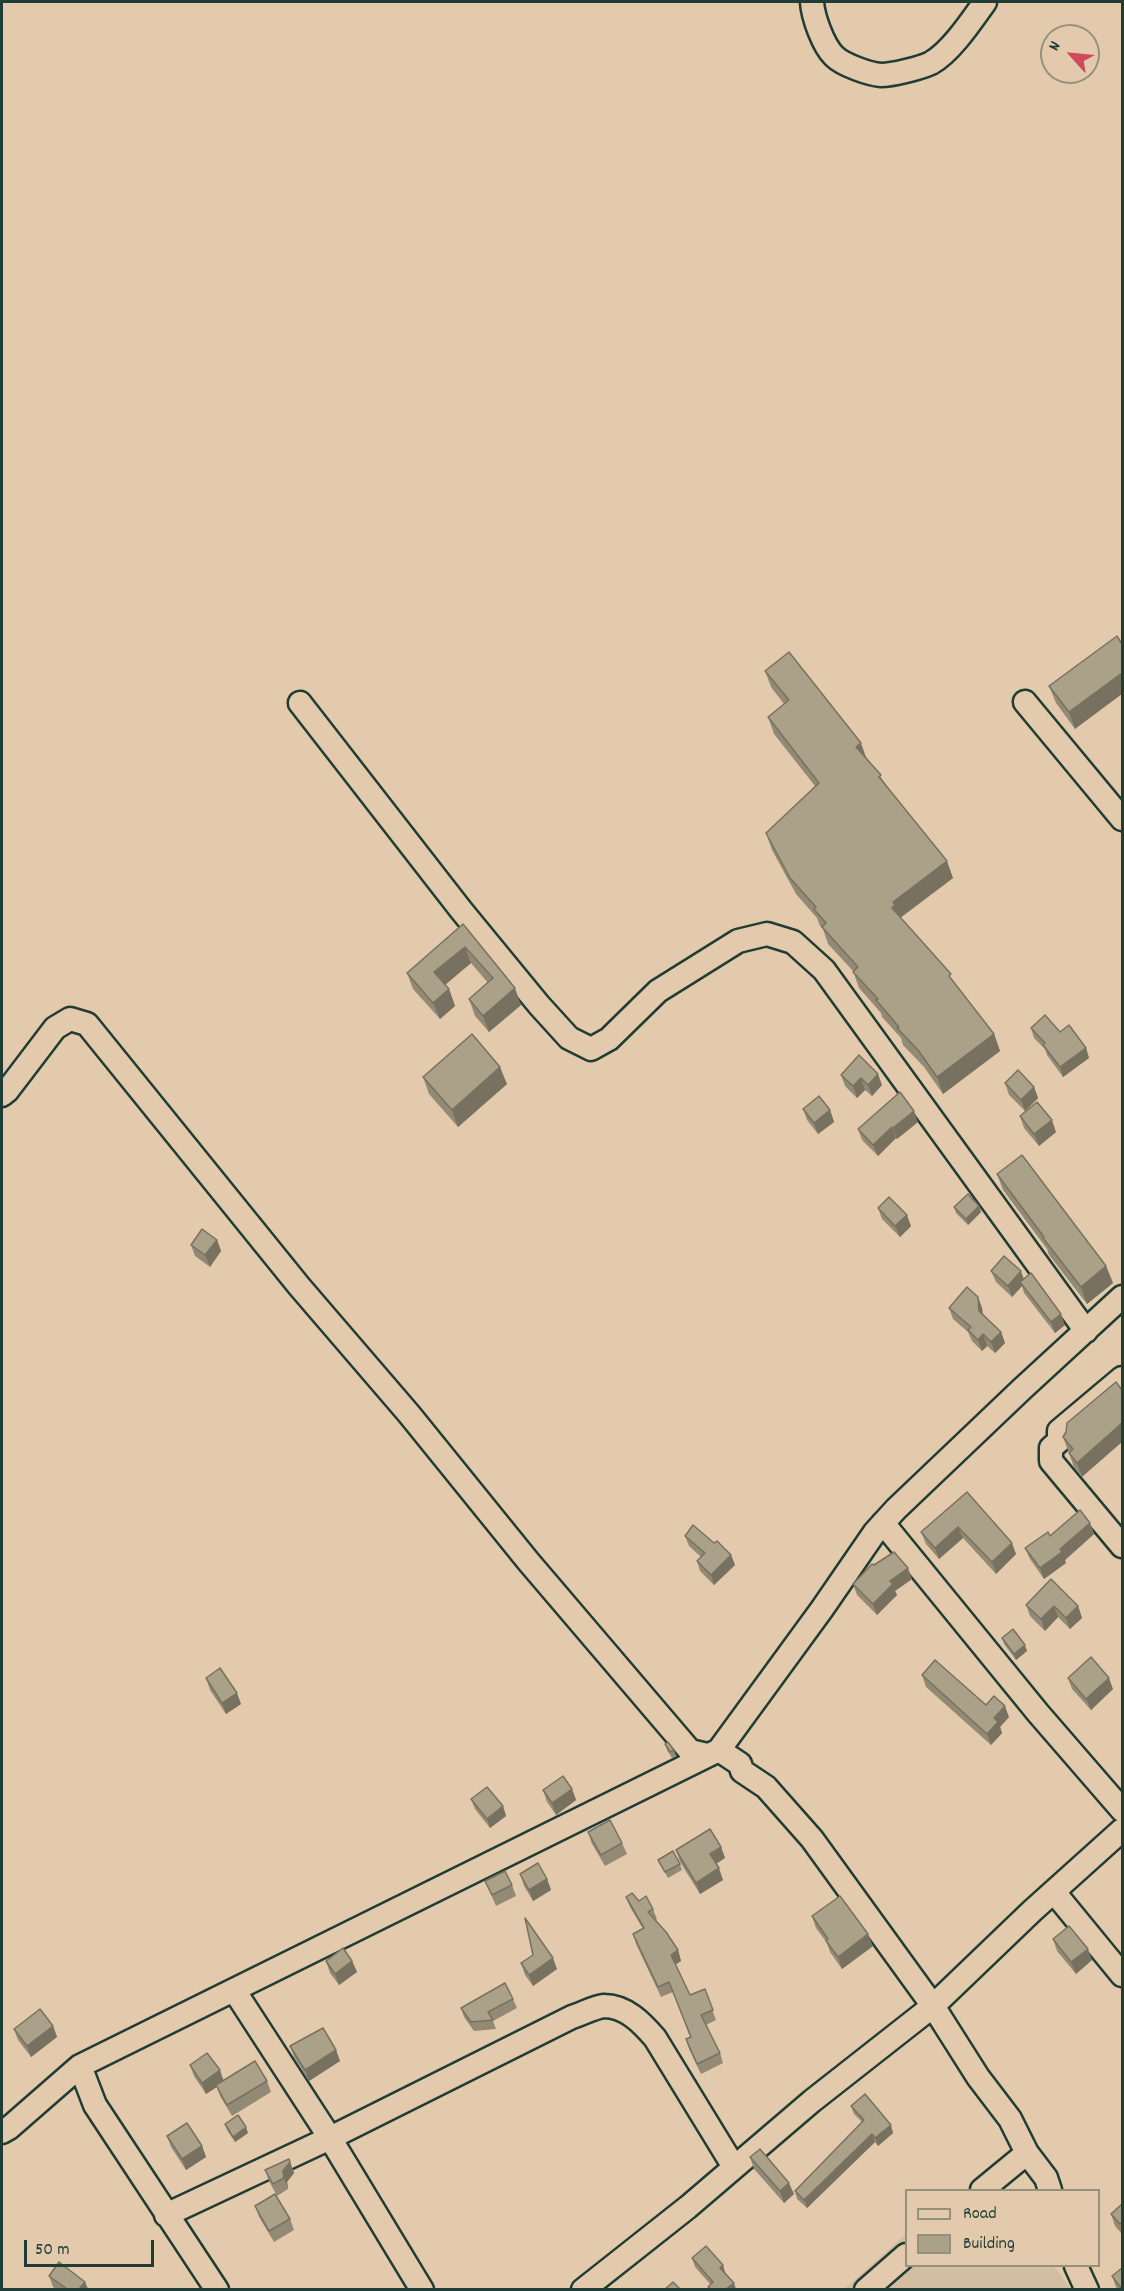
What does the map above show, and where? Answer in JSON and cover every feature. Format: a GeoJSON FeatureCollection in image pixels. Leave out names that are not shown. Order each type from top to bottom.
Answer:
{"type":"FeatureCollection","features":[{"type":"Feature","properties":{"kind":"street"},"geometry":{"type":"LineString","coordinates":[[812,2],[823,37],[835,57],[857,69],[882,75],[931,63],[956,41],[986,2]]}},
{"type":"Feature","properties":{"kind":"street"},"geometry":{"type":"LineString","coordinates":[[1025,702],[1122,819]]}},
{"type":"Feature","properties":{"kind":"street"},"geometry":{"type":"LineString","coordinates":[[300,703],[453,900],[568,1038],[591,1049],[609,1039],[658,991],[738,941],[767,934],[793,942],[824,970],[836,985],[1086,1331]]}},
{"type":"Feature","properties":{"kind":"street"},"geometry":{"type":"LineString","coordinates":[[2,1095],[55,1028],[70,1019],[87,1024],[299,1286],[409,1414],[528,1561],[690,1751],[713,1753],[740,1764],[742,1771],[766,1787],[812,1839],[933,2006],[978,2077],[1010,2119],[1027,2153],[1046,2178],[1050,2189]]}},
{"type":"Feature","properties":{"kind":"street"},"geometry":{"type":"LineString","coordinates":[[2,2132],[80,2066],[713,1753],[883,1523],[1005,1405],[1122,1298]]}},
{"type":"Feature","properties":{"kind":"street"},"geometry":{"type":"LineString","coordinates":[[1122,1378],[1059,1431],[1059,1441],[1051,1448],[1051,1461],[1122,1546]]}},
{"type":"Feature","properties":{"kind":"street"},"geometry":{"type":"LineString","coordinates":[[883,1523],[1038,1713],[1122,1810]]}},
{"type":"Feature","properties":{"kind":"street"},"geometry":{"type":"LineString","coordinates":[[583,2289],[734,2168],[812,2101],[933,2006],[1122,1830]]}},
{"type":"Feature","properties":{"kind":"street"},"geometry":{"type":"LineString","coordinates":[[1054,1892],[1122,1975]]}},
{"type":"Feature","properties":{"kind":"street"},"geometry":{"type":"LineString","coordinates":[[234,1990],[330,2138],[422,2289]]}},
{"type":"Feature","properties":{"kind":"street"},"geometry":{"type":"LineString","coordinates":[[166,2215],[330,2138],[572,2017],[603,2006],[624,2010],[640,2022],[655,2038],[734,2168]]}},
{"type":"Feature","properties":{"kind":"street"},"geometry":{"type":"LineString","coordinates":[[80,2066],[95,2105],[217,2289]]}},
{"type":"Feature","properties":{"kind":"street"},"geometry":{"type":"LineString","coordinates":[[983,2189],[1027,2153]]}},
{"type":"Feature","properties":{"kind":"street"},"geometry":{"type":"LineString","coordinates":[[866,2289],[905,2256]]}},
{"type":"Feature","properties":{"kind":"street"},"geometry":{"type":"LineString","coordinates":[[1077,2267],[1087,2289]]}},
{"type":"Feature","properties":{"kind":"shaded area"},"geometry":{"type":"Polygon","coordinates":[[[905,2235],[905,2267],[1055,2267],[1071,2289],[843,2290],[905,2235]]]}},
{"type":"Feature","properties":{"kind":"building"},"geometry":{"type":"Polygon","coordinates":[[[1117,636],[1122,644],[1122,673],[1069,712],[1049,686],[1117,636]]]}},
{"type":"Feature","properties":{"kind":"building"},"geometry":{"type":"Polygon","coordinates":[[[789,652],[861,743],[856,747],[881,775],[879,777],[947,861],[893,902],[895,905],[892,908],[951,974],[949,976],[994,1034],[937,1077],[918,1050],[897,1028],[899,1027],[876,1000],[878,999],[853,972],[858,967],[822,927],[826,923],[814,909],[816,907],[790,878],[766,833],[819,783],[768,717],[789,700],[765,671],[789,652]]]}},
{"type":"Feature","properties":{"kind":"building"},"geometry":{"type":"Polygon","coordinates":[[[463,924],[515,988],[483,1016],[469,999],[493,978],[465,947],[434,972],[449,989],[433,1003],[407,973],[463,924]]]}},
{"type":"Feature","properties":{"kind":"building"},"geometry":{"type":"Polygon","coordinates":[[[1045,1015],[1060,1032],[1069,1025],[1086,1048],[1060,1067],[1043,1045],[1045,1043],[1031,1028],[1045,1015]]]}},
{"type":"Feature","properties":{"kind":"building"},"geometry":{"type":"Polygon","coordinates":[[[472,1034],[500,1067],[452,1110],[423,1077],[472,1034]]]}},
{"type":"Feature","properties":{"kind":"building"},"geometry":{"type":"Polygon","coordinates":[[[859,1055],[878,1074],[868,1085],[861,1078],[853,1086],[841,1075],[859,1055]]]}},
{"type":"Feature","properties":{"kind":"building"},"geometry":{"type":"Polygon","coordinates":[[[1018,1070],[1034,1087],[1021,1100],[1005,1083],[1018,1070]]]}},
{"type":"Feature","properties":{"kind":"building"},"geometry":{"type":"Polygon","coordinates":[[[900,1092],[914,1111],[873,1145],[858,1129],[900,1092]]]}},
{"type":"Feature","properties":{"kind":"building"},"geometry":{"type":"Polygon","coordinates":[[[819,1096],[830,1110],[814,1123],[803,1109],[819,1096]]]}},
{"type":"Feature","properties":{"kind":"building"},"geometry":{"type":"Polygon","coordinates":[[[1037,1102],[1052,1120],[1034,1134],[1020,1116],[1037,1102]]]}},
{"type":"Feature","properties":{"kind":"building"},"geometry":{"type":"Polygon","coordinates":[[[1022,1155],[1106,1266],[1081,1287],[997,1174],[1022,1155]]]}},
{"type":"Feature","properties":{"kind":"building"},"geometry":{"type":"Polygon","coordinates":[[[968,1194],[979,1206],[966,1219],[954,1207],[968,1194]]]}},
{"type":"Feature","properties":{"kind":"building"},"geometry":{"type":"Polygon","coordinates":[[[889,1197],[907,1215],[895,1226],[878,1208],[889,1197]]]}},
{"type":"Feature","properties":{"kind":"building"},"geometry":{"type":"Polygon","coordinates":[[[202,1229],[217,1240],[205,1255],[191,1245],[202,1229]]]}},
{"type":"Feature","properties":{"kind":"building"},"geometry":{"type":"Polygon","coordinates":[[[1004,1256],[1021,1271],[1008,1286],[991,1271],[1004,1256]]]}},
{"type":"Feature","properties":{"kind":"building"},"geometry":{"type":"Polygon","coordinates":[[[1031,1273],[1061,1314],[1051,1322],[1020,1282],[1031,1273]]]}},
{"type":"Feature","properties":{"kind":"building"},"geometry":{"type":"Polygon","coordinates":[[[967,1287],[978,1297],[979,1311],[1001,1332],[991,1342],[983,1334],[978,1340],[968,1330],[971,1327],[949,1308],[967,1287]]]}},
{"type":"Feature","properties":{"kind":"building"},"geometry":{"type":"Polygon","coordinates":[[[1116,1382],[1122,1390],[1122,1423],[1077,1463],[1069,1453],[1073,1449],[1063,1437],[1067,1423],[1116,1382]]]}},
{"type":"Feature","properties":{"kind":"building"},"geometry":{"type":"Polygon","coordinates":[[[967,1492],[1012,1543],[992,1562],[958,1527],[935,1548],[921,1532],[967,1492]]]}},
{"type":"Feature","properties":{"kind":"building"},"geometry":{"type":"Polygon","coordinates":[[[1080,1510],[1090,1523],[1060,1549],[1062,1552],[1040,1568],[1025,1548],[1048,1532],[1050,1536],[1080,1510]]]}},
{"type":"Feature","properties":{"kind":"building"},"geometry":{"type":"Polygon","coordinates":[[[693,1525],[714,1543],[717,1541],[731,1555],[711,1575],[697,1561],[705,1553],[685,1536],[693,1525]]]}},
{"type":"Feature","properties":{"kind":"building"},"geometry":{"type":"Polygon","coordinates":[[[894,1552],[908,1568],[890,1581],[893,1584],[873,1604],[853,1584],[872,1564],[874,1565],[894,1552]]]}},
{"type":"Feature","properties":{"kind":"building"},"geometry":{"type":"Polygon","coordinates":[[[1051,1579],[1078,1606],[1066,1618],[1054,1606],[1041,1619],[1026,1605],[1051,1579]]]}},
{"type":"Feature","properties":{"kind":"building"},"geometry":{"type":"Polygon","coordinates":[[[1013,1629],[1025,1645],[1014,1654],[1002,1638],[1013,1629]]]}},
{"type":"Feature","properties":{"kind":"building"},"geometry":{"type":"Polygon","coordinates":[[[1091,1657],[1109,1678],[1086,1699],[1068,1678],[1091,1657]]]}},
{"type":"Feature","properties":{"kind":"building"},"geometry":{"type":"Polygon","coordinates":[[[935,1660],[986,1705],[994,1696],[1005,1706],[994,1718],[998,1722],[987,1734],[922,1675],[935,1660]]]}},
{"type":"Feature","properties":{"kind":"building"},"geometry":{"type":"Polygon","coordinates":[[[220,1668],[237,1693],[222,1703],[206,1678],[220,1668]]]}},
{"type":"Feature","properties":{"kind":"building"},"geometry":{"type":"Polygon","coordinates":[[[668,1742],[674,1750],[670,1752],[665,1744],[668,1742]]]}},
{"type":"Feature","properties":{"kind":"building"},"geometry":{"type":"Polygon","coordinates":[[[563,1776],[572,1789],[552,1803],[543,1790],[563,1776]]]}},
{"type":"Feature","properties":{"kind":"building"},"geometry":{"type":"Polygon","coordinates":[[[487,1787],[503,1806],[487,1819],[471,1799],[487,1787]]]}},
{"type":"Feature","properties":{"kind":"building"},"geometry":{"type":"Polygon","coordinates":[[[610,1820],[622,1843],[601,1855],[588,1832],[610,1820]]]}},
{"type":"Feature","properties":{"kind":"building"},"geometry":{"type":"Polygon","coordinates":[[[710,1829],[721,1847],[710,1854],[719,1868],[696,1883],[676,1850],[710,1829]]]}},
{"type":"Feature","properties":{"kind":"building"},"geometry":{"type":"Polygon","coordinates":[[[673,1851],[680,1864],[665,1872],[658,1860],[673,1851]]]}},
{"type":"Feature","properties":{"kind":"building"},"geometry":{"type":"Polygon","coordinates":[[[538,1863],[547,1879],[529,1890],[520,1874],[538,1863]]]}},
{"type":"Feature","properties":{"kind":"building"},"geometry":{"type":"Polygon","coordinates":[[[505,1871],[512,1885],[492,1895],[485,1881],[505,1871]]]}},
{"type":"Feature","properties":{"kind":"building"},"geometry":{"type":"Polygon","coordinates":[[[632,1893],[639,1901],[646,1896],[653,1909],[648,1912],[678,1950],[671,1955],[690,1995],[705,1989],[713,2010],[701,2015],[720,2053],[697,2064],[686,2039],[691,2037],[669,1982],[658,1987],[633,1934],[644,1928],[626,1897],[632,1893]]]}},
{"type":"Feature","properties":{"kind":"building"},"geometry":{"type":"Polygon","coordinates":[[[840,1896],[868,1934],[838,1957],[812,1916],[840,1896]]]}},
{"type":"Feature","properties":{"kind":"building"},"geometry":{"type":"Polygon","coordinates":[[[525,1918],[553,1958],[529,1975],[521,1963],[533,1955],[525,1918]]]}},
{"type":"Feature","properties":{"kind":"building"},"geometry":{"type":"Polygon","coordinates":[[[1069,1926],[1088,1949],[1071,1962],[1053,1939],[1069,1926]]]}},
{"type":"Feature","properties":{"kind":"building"},"geometry":{"type":"Polygon","coordinates":[[[343,1948],[352,1961],[335,1974],[326,1961],[343,1948]]]}},
{"type":"Feature","properties":{"kind":"building"},"geometry":{"type":"Polygon","coordinates":[[[505,1983],[513,1999],[488,2012],[493,2020],[471,2022],[461,2008],[505,1983]]]}},
{"type":"Feature","properties":{"kind":"building"},"geometry":{"type":"Polygon","coordinates":[[[40,2009],[53,2026],[27,2046],[14,2029],[40,2009]]]}},
{"type":"Feature","properties":{"kind":"building"},"geometry":{"type":"Polygon","coordinates":[[[323,2028],[336,2050],[305,2070],[290,2046],[323,2028]]]}},
{"type":"Feature","properties":{"kind":"building"},"geometry":{"type":"Polygon","coordinates":[[[207,2053],[220,2070],[202,2083],[190,2065],[207,2053]]]}},
{"type":"Feature","properties":{"kind":"building"},"geometry":{"type":"Polygon","coordinates":[[[255,2061],[267,2081],[227,2105],[216,2085],[255,2061]]]}},
{"type":"Feature","properties":{"kind":"building"},"geometry":{"type":"Polygon","coordinates":[[[865,2094],[891,2125],[875,2138],[872,2134],[804,2200],[795,2191],[864,2120],[851,2106],[865,2094]]]}},
{"type":"Feature","properties":{"kind":"building"},"geometry":{"type":"Polygon","coordinates":[[[238,2115],[246,2127],[233,2137],[225,2124],[238,2115]]]}},
{"type":"Feature","properties":{"kind":"building"},"geometry":{"type":"Polygon","coordinates":[[[187,2123],[202,2146],[182,2159],[167,2136],[187,2123]]]}},
{"type":"Feature","properties":{"kind":"building"},"geometry":{"type":"Polygon","coordinates":[[[760,2149],[789,2183],[780,2191],[750,2157],[760,2149]]]}},
{"type":"Feature","properties":{"kind":"building"},"geometry":{"type":"Polygon","coordinates":[[[289,2159],[290,2162],[283,2171],[284,2178],[273,2184],[265,2170],[289,2159]]]}},
{"type":"Feature","properties":{"kind":"building"},"geometry":{"type":"Polygon","coordinates":[[[275,2194],[290,2219],[269,2231],[255,2206],[275,2194]]]}},
{"type":"Feature","properties":{"kind":"building"},"geometry":{"type":"Polygon","coordinates":[[[1122,2204],[1122,2222],[1120,2224],[1111,2214],[1122,2204]]]}},
{"type":"Feature","properties":{"kind":"building"},"geometry":{"type":"Polygon","coordinates":[[[706,2246],[723,2265],[720,2268],[734,2283],[726,2289],[708,2287],[713,2282],[692,2258],[706,2246]]]}},
{"type":"Feature","properties":{"kind":"building"},"geometry":{"type":"Polygon","coordinates":[[[59,2262],[85,2282],[79,2289],[67,2289],[49,2276],[59,2262]]]}},
{"type":"Feature","properties":{"kind":"building"},"geometry":{"type":"Polygon","coordinates":[[[1122,2268],[1122,2289],[1112,2276],[1122,2268]]]}},
{"type":"Feature","properties":{"kind":"building"},"geometry":{"type":"Polygon","coordinates":[[[673,2282],[680,2289],[665,2289],[673,2282]]]}}]}
